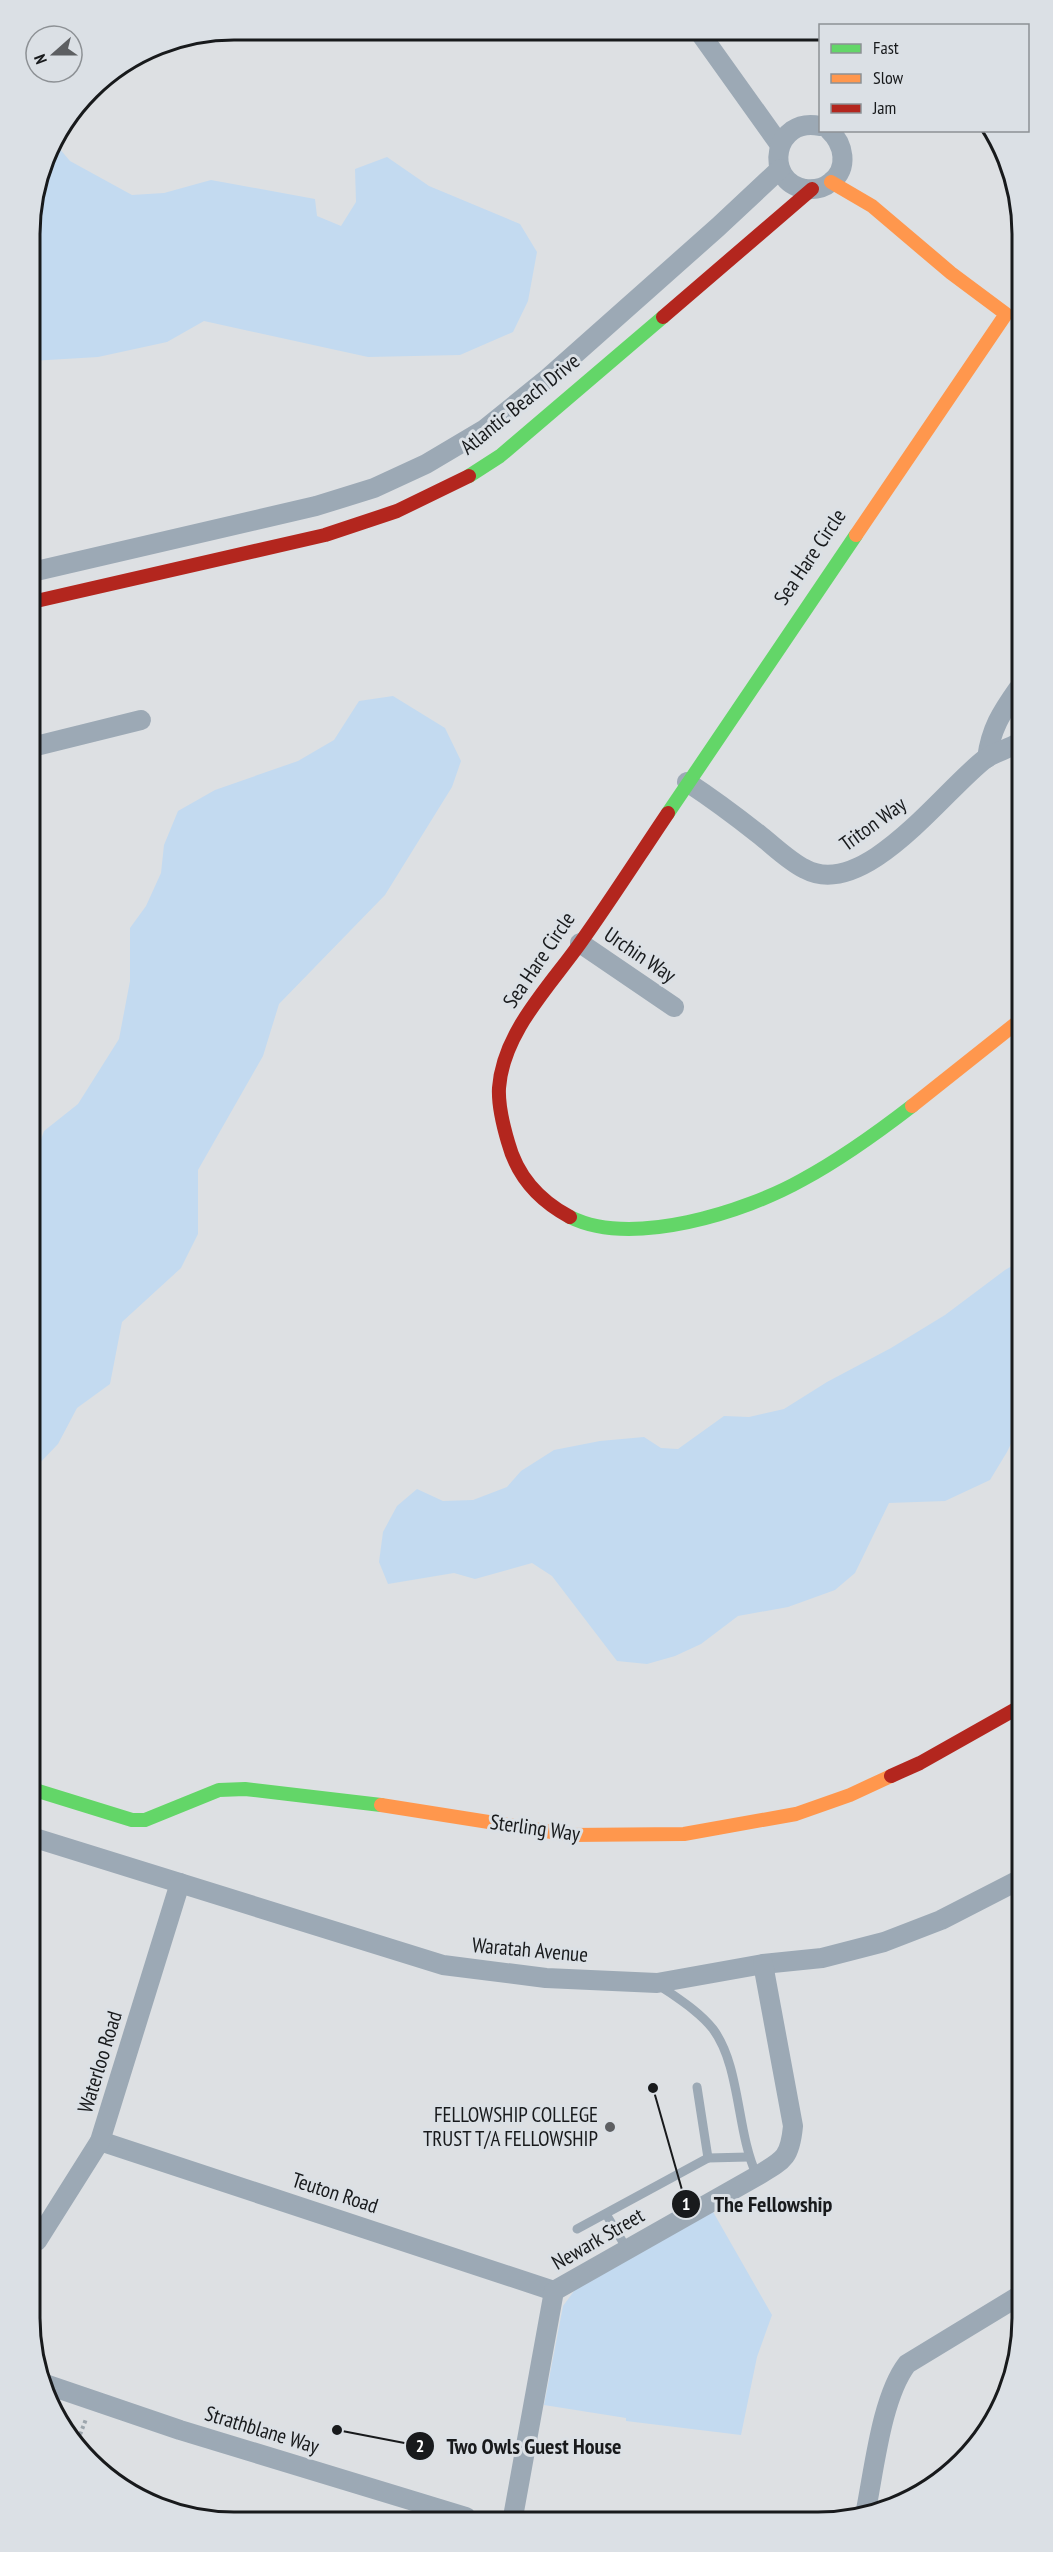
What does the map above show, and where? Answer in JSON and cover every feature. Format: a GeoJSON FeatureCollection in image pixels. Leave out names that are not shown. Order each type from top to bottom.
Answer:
{"type":"FeatureCollection","features":[{"type":"Feature","properties":{"kind":"street"},"geometry":{"type":"LineString","coordinates":[[705,40],[723,67],[785,138]]}},
{"type":"Feature","properties":{"kind":"street"},"geometry":{"type":"LineString","coordinates":[[785,138],[809,125],[819,127]]}},
{"type":"Feature","properties":{"kind":"street"},"geometry":{"type":"LineString","coordinates":[[827,132],[841,145],[842,160]]}},
{"type":"Feature","properties":{"kind":"street"},"geometry":{"type":"LineString","coordinates":[[785,138],[780,169],[793,184],[812,189],[831,182],[842,160],[851,132]]}},
{"type":"Feature","properties":{"kind":"street","name":"Sea Hare Circle"},"geometry":{"type":"LineString","coordinates":[[842,160],[872,206]]}},
{"type":"Feature","properties":{"kind":"street","name":"Atlantic Beach Drive"},"geometry":{"type":"LineString","coordinates":[[41,570],[316,506],[374,488],[457,447],[485,429],[548,378],[780,169]]}},
{"type":"Feature","properties":{"kind":"street","name":"Sea Hare Circle"},"geometry":{"type":"LineString","coordinates":[[831,182],[872,206],[951,273],[1011,315],[687,782],[580,943],[544,990],[510,1048],[499,1087],[504,1131],[513,1159],[533,1189],[560,1213],[585,1224],[643,1231],[731,1210],[777,1193],[804,1179],[880,1129],[1012,1026]]}},
{"type":"Feature","properties":{"kind":"street","name":"Atlantic Beach Drive"},"geometry":{"type":"LineString","coordinates":[[41,593],[325,535],[397,511],[467,477],[500,456],[812,189]]}},
{"type":"Feature","properties":{"kind":"street"},"geometry":{"type":"LineString","coordinates":[[548,378],[566,399]]}},
{"type":"Feature","properties":{"kind":"street"},"geometry":{"type":"LineString","coordinates":[[316,506],[325,535]]}},
{"type":"Feature","properties":{"kind":"street"},"geometry":{"type":"LineString","coordinates":[[987,758],[990,736],[998,718],[1012,698]]}},
{"type":"Feature","properties":{"kind":"street"},"geometry":{"type":"LineString","coordinates":[[41,745],[141,720]]}},
{"type":"Feature","properties":{"kind":"street","name":"Triton Way"},"geometry":{"type":"LineString","coordinates":[[687,782],[723,806],[804,869],[820,876],[837,876],[853,870],[892,845],[987,758],[1012,746]]}},
{"type":"Feature","properties":{"kind":"street","name":"Urchin Way"},"geometry":{"type":"LineString","coordinates":[[580,943],[674,1007]]}},
{"type":"Feature","properties":{"kind":"street","name":"Sterling Way"},"geometry":{"type":"LineString","coordinates":[[40,1792],[132,1820],[145,1820],[219,1790],[245,1789],[359,1801],[571,1835],[684,1834],[796,1814],[850,1795],[920,1764],[1012,1711]]}},
{"type":"Feature","properties":{"kind":"street","name":"Waratah Avenue"},"geometry":{"type":"LineString","coordinates":[[40,1840],[443,1965],[546,1978],[657,1983],[763,1964],[822,1958],[884,1942],[941,1920],[1012,1884]]}},
{"type":"Feature","properties":{"kind":"street","name":"Waterloo Road"},"geometry":{"type":"LineString","coordinates":[[40,2235],[100,2141],[180,1883]]}},
{"type":"Feature","properties":{"kind":"street","name":"Newark Street"},"geometry":{"type":"LineString","coordinates":[[514,2512],[554,2291],[757,2176],[780,2162],[791,2148],[793,2126],[763,1964]]}},
{"type":"Feature","properties":{"kind":"street","name":"Teuton Road"},"geometry":{"type":"LineString","coordinates":[[100,2141],[554,2291]]}},
{"type":"Feature","properties":{"kind":"street"},"geometry":{"type":"LineString","coordinates":[[867,2505],[888,2399],[898,2376],[907,2364],[1012,2300]]}},
{"type":"Feature","properties":{"kind":"street","name":"Strathblane Way"},"geometry":{"type":"LineString","coordinates":[[54,2387],[180,2430],[450,2512]]}},
{"type":"Feature","properties":{"kind":"lane"},"geometry":{"type":"LineString","coordinates":[[657,1983],[696,2012],[713,2029],[722,2045],[729,2067],[748,2157],[757,2176]]}},
{"type":"Feature","properties":{"kind":"lane"},"geometry":{"type":"LineString","coordinates":[[697,2087],[708,2158]]}},
{"type":"Feature","properties":{"kind":"lane"},"geometry":{"type":"LineString","coordinates":[[578,2229],[708,2158],[748,2157]]}},
{"type":"Feature","properties":{"kind":"lane"},"geometry":{"type":"LineString","coordinates":[[606,2214],[627,2249]]}},
{"type":"Feature","properties":{"kind":"shaded area"},"geometry":{"type":"Polygon","coordinates":[[[61,150],[70,161],[132,195],[164,193],[211,180],[315,199],[317,216],[341,226],[356,202],[355,169],[387,157],[429,186],[520,224],[537,252],[528,301],[513,332],[460,355],[368,357],[204,321],[167,342],[98,357],[41,360],[41,222],[47,185],[61,150]]]}},
{"type":"Feature","properties":{"kind":"shaded area"},"geometry":{"type":"Polygon","coordinates":[[[393,696],[445,728],[461,761],[452,787],[385,895],[279,1004],[263,1056],[198,1170],[198,1234],[181,1268],[122,1322],[110,1384],[77,1408],[58,1444],[40,1462],[41,1141],[44,1131],[78,1104],[119,1039],[130,981],[130,928],[146,906],[161,873],[164,845],[178,811],[215,790],[298,761],[334,740],[359,701],[393,696]]]}},
{"type":"Feature","properties":{"kind":"shaded area"},"geometry":{"type":"Polygon","coordinates":[[[1012,1266],[1012,1442],[1007,1452],[990,1480],[945,1501],[889,1503],[855,1573],[835,1590],[788,1607],[738,1616],[701,1644],[675,1656],[647,1664],[617,1661],[552,1576],[532,1563],[475,1579],[454,1573],[388,1584],[379,1562],[383,1532],[397,1506],[417,1489],[443,1501],[473,1500],[507,1487],[521,1471],[554,1450],[600,1441],[644,1437],[661,1448],[678,1449],[724,1416],[749,1417],[784,1409],[945,1315],[1012,1266]]]}},
{"type":"Feature","properties":{"kind":"shaded area"},"geometry":{"type":"Polygon","coordinates":[[[712,2210],[772,2315],[757,2357],[741,2435],[626,2421],[626,2418],[544,2405],[563,2306],[577,2287],[712,2210]]]}},
{"type":"Feature","properties":{"kind":"traffic: fast"},"geometry":{"type":"LineString","coordinates":[[469,476],[500,456],[663,317]]}},
{"type":"Feature","properties":{"kind":"traffic: fast"},"geometry":{"type":"LineString","coordinates":[[668,813],[856,535]]}},
{"type":"Feature","properties":{"kind":"traffic: fast"},"geometry":{"type":"LineString","coordinates":[[570,1217],[595,1226],[624,1229],[656,1227],[720,1214],[778,1192],[816,1172],[912,1106]]}},
{"type":"Feature","properties":{"kind":"traffic: fast"},"geometry":{"type":"LineString","coordinates":[[40,1792],[132,1820],[145,1820],[219,1790],[245,1789],[381,1805]]}},
{"type":"Feature","properties":{"kind":"traffic: slow"},"geometry":{"type":"LineString","coordinates":[[831,182],[872,206],[951,273],[1006,314],[856,535]]}},
{"type":"Feature","properties":{"kind":"traffic: slow"},"geometry":{"type":"LineString","coordinates":[[912,1106],[1012,1027]]}},
{"type":"Feature","properties":{"kind":"traffic: slow"},"geometry":{"type":"LineString","coordinates":[[381,1805],[571,1835],[684,1834],[796,1814],[850,1795],[891,1776]]}},
{"type":"Feature","properties":{"kind":"traffic: jam"},"geometry":{"type":"LineString","coordinates":[[663,317],[812,189]]}},
{"type":"Feature","properties":{"kind":"traffic: jam"},"geometry":{"type":"LineString","coordinates":[[41,600],[325,535],[397,511],[469,476]]}},
{"type":"Feature","properties":{"kind":"traffic: jam"},"geometry":{"type":"LineString","coordinates":[[570,1217],[540,1195],[517,1166],[499,1102],[502,1067],[509,1048],[530,1011],[592,926],[668,813]]}},
{"type":"Feature","properties":{"kind":"traffic: jam"},"geometry":{"type":"LineString","coordinates":[[891,1776],[920,1763],[1012,1711]]}},
{"type":"Feature","properties":{"kind":"place","name":"The Fellowship"},"geometry":{"type":"Point","coordinates":[653,2088]}},
{"type":"Feature","properties":{"kind":"place","name":"FELLOWSHIP COLLEGE TRUST T/A FELLOWSHIP"},"geometry":{"type":"Point","coordinates":[610,2127]}},
{"type":"Feature","properties":{"kind":"place","name":"Two Owls Guest House"},"geometry":{"type":"Point","coordinates":[337,2430]}}]}
